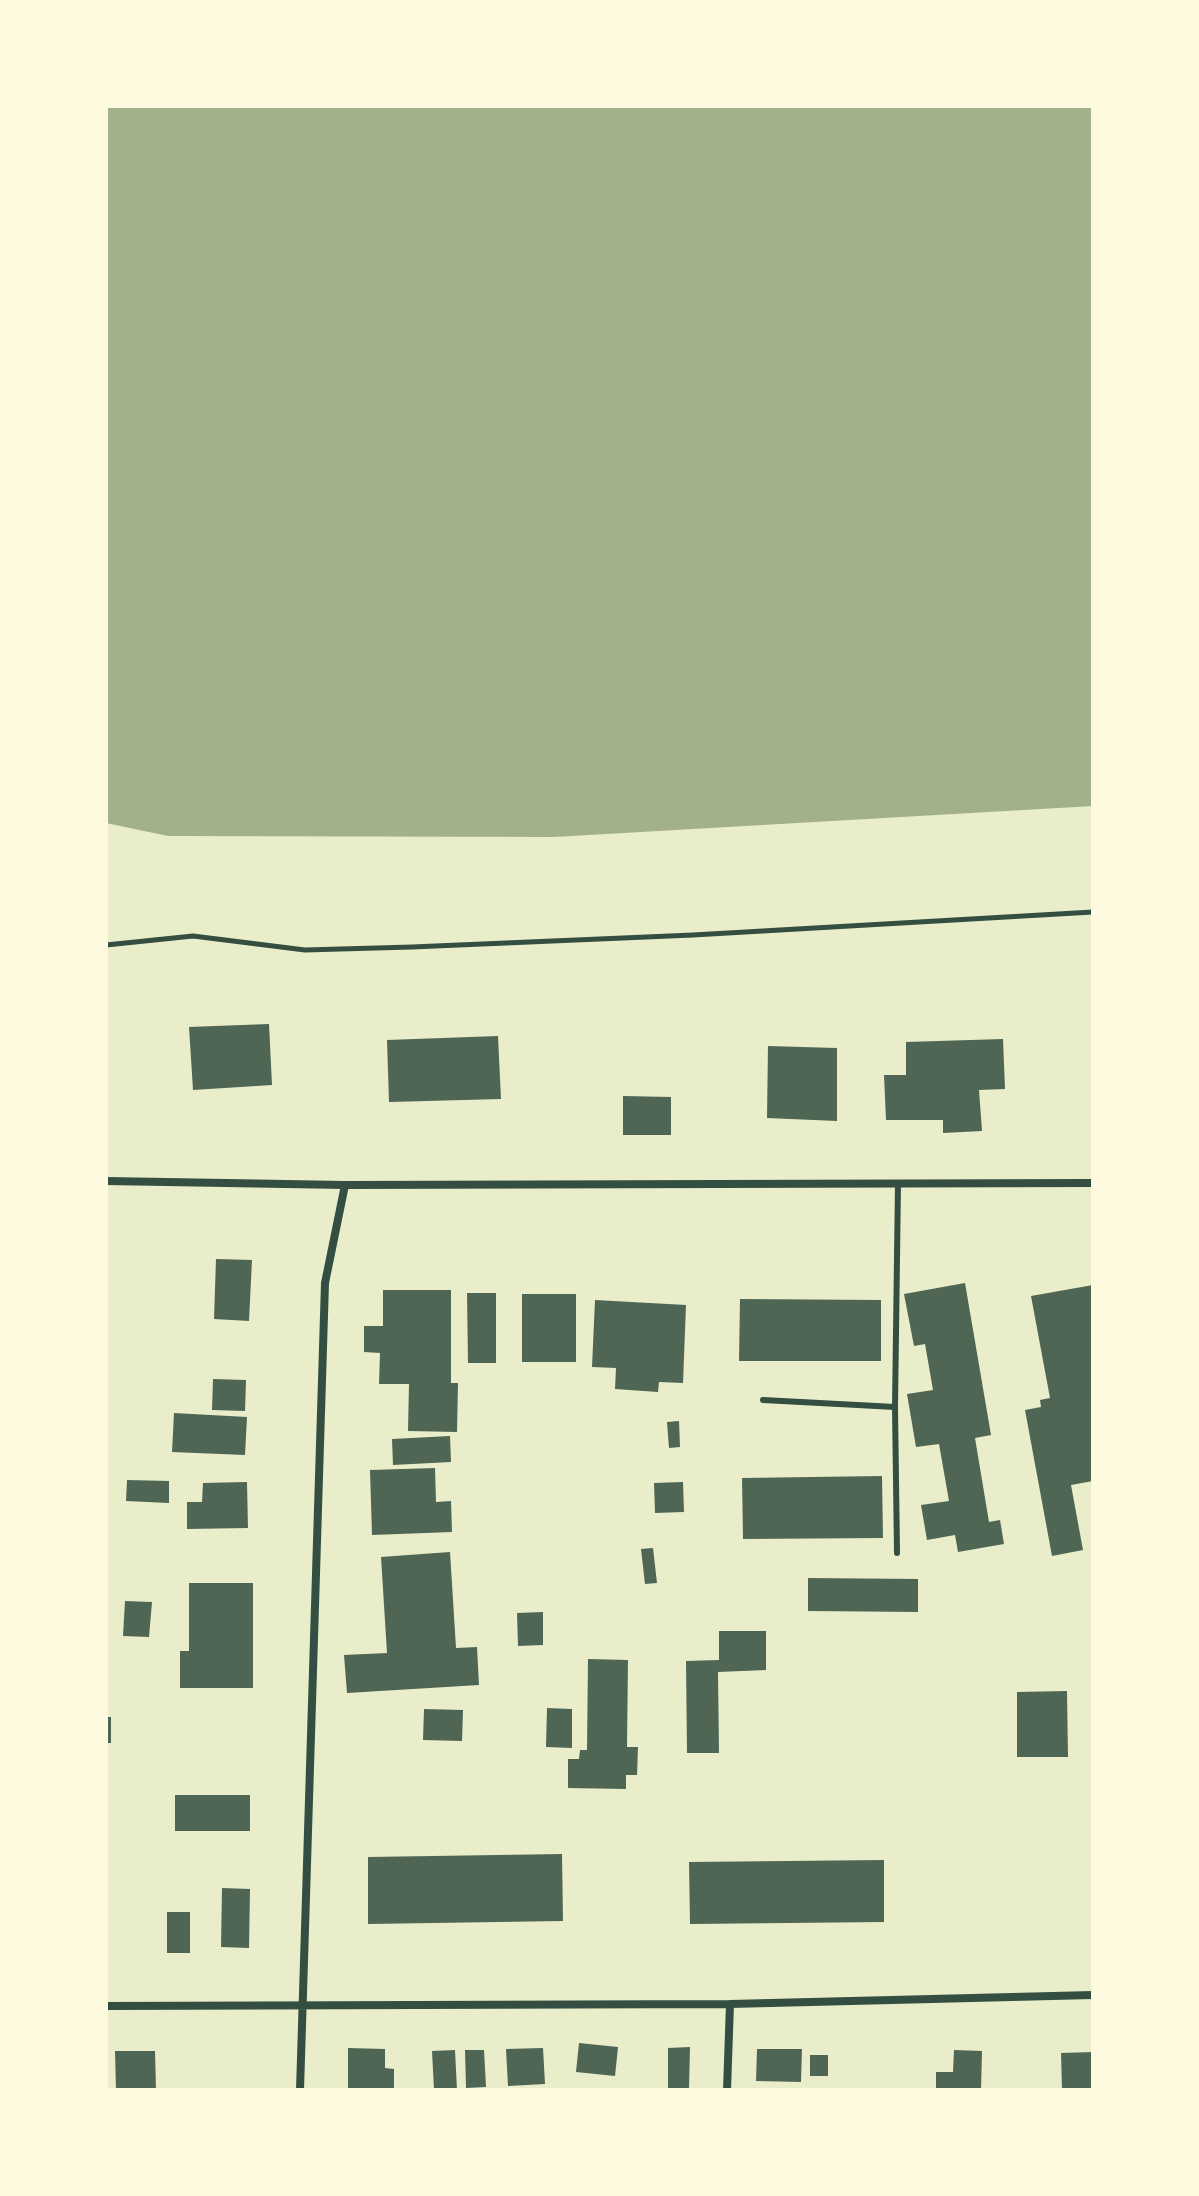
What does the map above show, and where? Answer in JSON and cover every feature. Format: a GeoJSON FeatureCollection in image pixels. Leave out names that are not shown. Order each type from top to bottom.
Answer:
{"type":"FeatureCollection","features":[{"type":"Feature","properties":{"kind":"street"},"geometry":{"type":"LineString","coordinates":[[106,1181],[345,1185],[1093,1183]]}},
{"type":"Feature","properties":{"kind":"street"},"geometry":{"type":"LineString","coordinates":[[300,2090],[325,1283],[345,1185]]}},
{"type":"Feature","properties":{"kind":"street"},"geometry":{"type":"LineString","coordinates":[[106,2006],[730,2004],[1093,1995]]}},
{"type":"Feature","properties":{"kind":"street"},"geometry":{"type":"LineString","coordinates":[[727,2090],[730,2004]]}},
{"type":"Feature","properties":{"kind":"lane"},"geometry":{"type":"LineString","coordinates":[[897,1553],[898,1183]]}},
{"type":"Feature","properties":{"kind":"lane"},"geometry":{"type":"LineString","coordinates":[[763,1400],[895,1407]]}},
{"type":"Feature","properties":{"kind":"path"},"geometry":{"type":"LineString","coordinates":[[106,945],[193,936],[305,950],[412,947],[693,935],[1093,912]]}},
{"type":"Feature","properties":{"kind":"shaded area"},"geometry":{"type":"Polygon","coordinates":[[[106,106],[1093,106],[1093,806],[554,837],[168,836],[106,823],[106,106]]]}},
{"type":"Feature","properties":{"kind":"building"},"geometry":{"type":"Polygon","coordinates":[[[269,1024],[272,1085],[193,1090],[189,1027],[269,1024]]]}},
{"type":"Feature","properties":{"kind":"building"},"geometry":{"type":"Polygon","coordinates":[[[498,1036],[501,1099],[389,1102],[387,1040],[498,1036]]]}},
{"type":"Feature","properties":{"kind":"building"},"geometry":{"type":"Polygon","coordinates":[[[1003,1039],[1005,1089],[979,1090],[982,1131],[943,1133],[943,1120],[886,1120],[884,1075],[906,1075],[906,1042],[1003,1039]]]}},
{"type":"Feature","properties":{"kind":"building"},"geometry":{"type":"Polygon","coordinates":[[[768,1046],[837,1048],[837,1121],[767,1118],[768,1046]]]}},
{"type":"Feature","properties":{"kind":"building"},"geometry":{"type":"Polygon","coordinates":[[[623,1096],[671,1097],[671,1135],[623,1135],[623,1096]]]}},
{"type":"Feature","properties":{"kind":"building"},"geometry":{"type":"Polygon","coordinates":[[[216,1259],[252,1260],[249,1321],[214,1319],[216,1259]]]}},
{"type":"Feature","properties":{"kind":"building"},"geometry":{"type":"Polygon","coordinates":[[[965,1283],[991,1435],[975,1438],[989,1522],[1000,1520],[1004,1544],[958,1552],[955,1535],[927,1540],[921,1505],[949,1501],[939,1444],[916,1447],[907,1394],[933,1390],[925,1344],[914,1346],[904,1294],[965,1283]]]}},
{"type":"Feature","properties":{"kind":"building"},"geometry":{"type":"Polygon","coordinates":[[[1093,1285],[1093,1481],[1071,1485],[1083,1550],[1052,1556],[1025,1410],[1041,1407],[1040,1400],[1050,1398],[1031,1296],[1093,1285]]]}},
{"type":"Feature","properties":{"kind":"building"},"geometry":{"type":"Polygon","coordinates":[[[383,1290],[451,1290],[451,1383],[458,1383],[457,1432],[408,1431],[409,1384],[379,1384],[380,1353],[364,1352],[364,1326],[383,1326],[383,1290]]]}},
{"type":"Feature","properties":{"kind":"building"},"geometry":{"type":"Polygon","coordinates":[[[467,1293],[496,1293],[496,1363],[468,1363],[467,1293]]]}},
{"type":"Feature","properties":{"kind":"building"},"geometry":{"type":"Polygon","coordinates":[[[522,1294],[576,1294],[576,1362],[522,1362],[522,1294]]]}},
{"type":"Feature","properties":{"kind":"building"},"geometry":{"type":"Polygon","coordinates":[[[740,1299],[881,1300],[881,1361],[739,1361],[740,1299]]]}},
{"type":"Feature","properties":{"kind":"building"},"geometry":{"type":"Polygon","coordinates":[[[595,1300],[686,1305],[683,1383],[659,1382],[658,1392],[615,1389],[616,1368],[592,1367],[595,1300]]]}},
{"type":"Feature","properties":{"kind":"building"},"geometry":{"type":"Polygon","coordinates":[[[213,1379],[246,1380],[245,1411],[212,1410],[213,1379]]]}},
{"type":"Feature","properties":{"kind":"building"},"geometry":{"type":"Polygon","coordinates":[[[174,1413],[247,1417],[245,1455],[172,1452],[174,1413]]]}},
{"type":"Feature","properties":{"kind":"building"},"geometry":{"type":"Polygon","coordinates":[[[679,1421],[680,1447],[669,1448],[667,1422],[679,1421]]]}},
{"type":"Feature","properties":{"kind":"building"},"geometry":{"type":"Polygon","coordinates":[[[450,1436],[451,1462],[393,1465],[392,1439],[450,1436]]]}},
{"type":"Feature","properties":{"kind":"building"},"geometry":{"type":"Polygon","coordinates":[[[435,1468],[436,1502],[451,1501],[452,1532],[372,1535],[370,1470],[435,1468]]]}},
{"type":"Feature","properties":{"kind":"building"},"geometry":{"type":"Polygon","coordinates":[[[882,1476],[883,1538],[743,1539],[742,1478],[882,1476]]]}},
{"type":"Feature","properties":{"kind":"building"},"geometry":{"type":"Polygon","coordinates":[[[127,1480],[169,1481],[169,1503],[126,1501],[127,1480]]]}},
{"type":"Feature","properties":{"kind":"building"},"geometry":{"type":"Polygon","coordinates":[[[247,1482],[248,1528],[187,1529],[187,1502],[202,1502],[203,1483],[247,1482]]]}},
{"type":"Feature","properties":{"kind":"building"},"geometry":{"type":"Polygon","coordinates":[[[683,1482],[684,1512],[655,1513],[654,1483],[683,1482]]]}},
{"type":"Feature","properties":{"kind":"building"},"geometry":{"type":"Polygon","coordinates":[[[653,1548],[657,1583],[645,1584],[641,1549],[653,1548]]]}},
{"type":"Feature","properties":{"kind":"building"},"geometry":{"type":"Polygon","coordinates":[[[450,1552],[456,1648],[477,1647],[479,1685],[347,1693],[344,1655],[387,1653],[381,1557],[450,1552]]]}},
{"type":"Feature","properties":{"kind":"building"},"geometry":{"type":"Polygon","coordinates":[[[808,1578],[918,1579],[918,1612],[808,1611],[808,1578]]]}},
{"type":"Feature","properties":{"kind":"building"},"geometry":{"type":"Polygon","coordinates":[[[189,1583],[253,1583],[253,1688],[180,1688],[180,1651],[189,1651],[189,1583]]]}},
{"type":"Feature","properties":{"kind":"building"},"geometry":{"type":"Polygon","coordinates":[[[125,1601],[152,1602],[149,1637],[123,1636],[125,1601]]]}},
{"type":"Feature","properties":{"kind":"building"},"geometry":{"type":"Polygon","coordinates":[[[543,1612],[543,1645],[518,1646],[517,1613],[543,1612]]]}},
{"type":"Feature","properties":{"kind":"building"},"geometry":{"type":"Polygon","coordinates":[[[719,1631],[766,1631],[766,1670],[718,1672],[719,1753],[687,1753],[686,1661],[719,1660],[719,1631]]]}},
{"type":"Feature","properties":{"kind":"building"},"geometry":{"type":"Polygon","coordinates":[[[588,1659],[628,1660],[627,1747],[638,1747],[637,1775],[626,1775],[626,1789],[568,1788],[568,1759],[579,1759],[580,1750],[587,1750],[588,1659]]]}},
{"type":"Feature","properties":{"kind":"building"},"geometry":{"type":"Polygon","coordinates":[[[1067,1691],[1068,1757],[1017,1757],[1017,1692],[1067,1691]]]}},
{"type":"Feature","properties":{"kind":"building"},"geometry":{"type":"Polygon","coordinates":[[[547,1708],[572,1709],[572,1748],[546,1747],[547,1708]]]}},
{"type":"Feature","properties":{"kind":"building"},"geometry":{"type":"Polygon","coordinates":[[[424,1709],[463,1710],[462,1741],[423,1740],[424,1709]]]}},
{"type":"Feature","properties":{"kind":"building"},"geometry":{"type":"Polygon","coordinates":[[[106,1717],[111,1717],[111,1743],[106,1743],[106,1717]]]}},
{"type":"Feature","properties":{"kind":"building"},"geometry":{"type":"Polygon","coordinates":[[[175,1795],[250,1795],[250,1831],[175,1831],[175,1795]]]}},
{"type":"Feature","properties":{"kind":"building"},"geometry":{"type":"Polygon","coordinates":[[[562,1854],[563,1921],[368,1924],[368,1857],[562,1854]]]}},
{"type":"Feature","properties":{"kind":"building"},"geometry":{"type":"Polygon","coordinates":[[[884,1860],[884,1922],[690,1924],[689,1862],[884,1860]]]}},
{"type":"Feature","properties":{"kind":"building"},"geometry":{"type":"Polygon","coordinates":[[[222,1888],[250,1889],[249,1948],[221,1947],[222,1888]]]}},
{"type":"Feature","properties":{"kind":"building"},"geometry":{"type":"Polygon","coordinates":[[[167,1912],[190,1912],[190,1953],[167,1953],[167,1912]]]}},
{"type":"Feature","properties":{"kind":"building"},"geometry":{"type":"Polygon","coordinates":[[[579,2043],[618,2047],[615,2076],[576,2072],[579,2043]]]}},
{"type":"Feature","properties":{"kind":"building"},"geometry":{"type":"Polygon","coordinates":[[[690,2047],[689,2089],[668,2088],[668,2048],[690,2047]]]}},
{"type":"Feature","properties":{"kind":"building"},"geometry":{"type":"Polygon","coordinates":[[[348,2048],[385,2049],[385,2068],[394,2069],[394,2090],[348,2090],[348,2048]]]}},
{"type":"Feature","properties":{"kind":"building"},"geometry":{"type":"Polygon","coordinates":[[[543,2048],[545,2084],[508,2086],[506,2049],[543,2048]]]}},
{"type":"Feature","properties":{"kind":"building"},"geometry":{"type":"Polygon","coordinates":[[[757,2049],[802,2049],[801,2082],[756,2081],[757,2049]]]}},
{"type":"Feature","properties":{"kind":"building"},"geometry":{"type":"Polygon","coordinates":[[[455,2050],[457,2090],[434,2090],[432,2051],[455,2050]]]}},
{"type":"Feature","properties":{"kind":"building"},"geometry":{"type":"Polygon","coordinates":[[[465,2050],[484,2050],[486,2087],[466,2088],[465,2050]]]}},
{"type":"Feature","properties":{"kind":"building"},"geometry":{"type":"Polygon","coordinates":[[[954,2050],[982,2051],[981,2090],[936,2090],[936,2072],[953,2072],[954,2050]]]}},
{"type":"Feature","properties":{"kind":"building"},"geometry":{"type":"Polygon","coordinates":[[[115,2051],[155,2051],[156,2090],[116,2090],[115,2051]]]}},
{"type":"Feature","properties":{"kind":"building"},"geometry":{"type":"Polygon","coordinates":[[[1093,2052],[1093,2090],[1062,2090],[1061,2053],[1093,2052]]]}},
{"type":"Feature","properties":{"kind":"building"},"geometry":{"type":"Polygon","coordinates":[[[810,2055],[828,2055],[828,2076],[810,2076],[810,2055]]]}}]}
